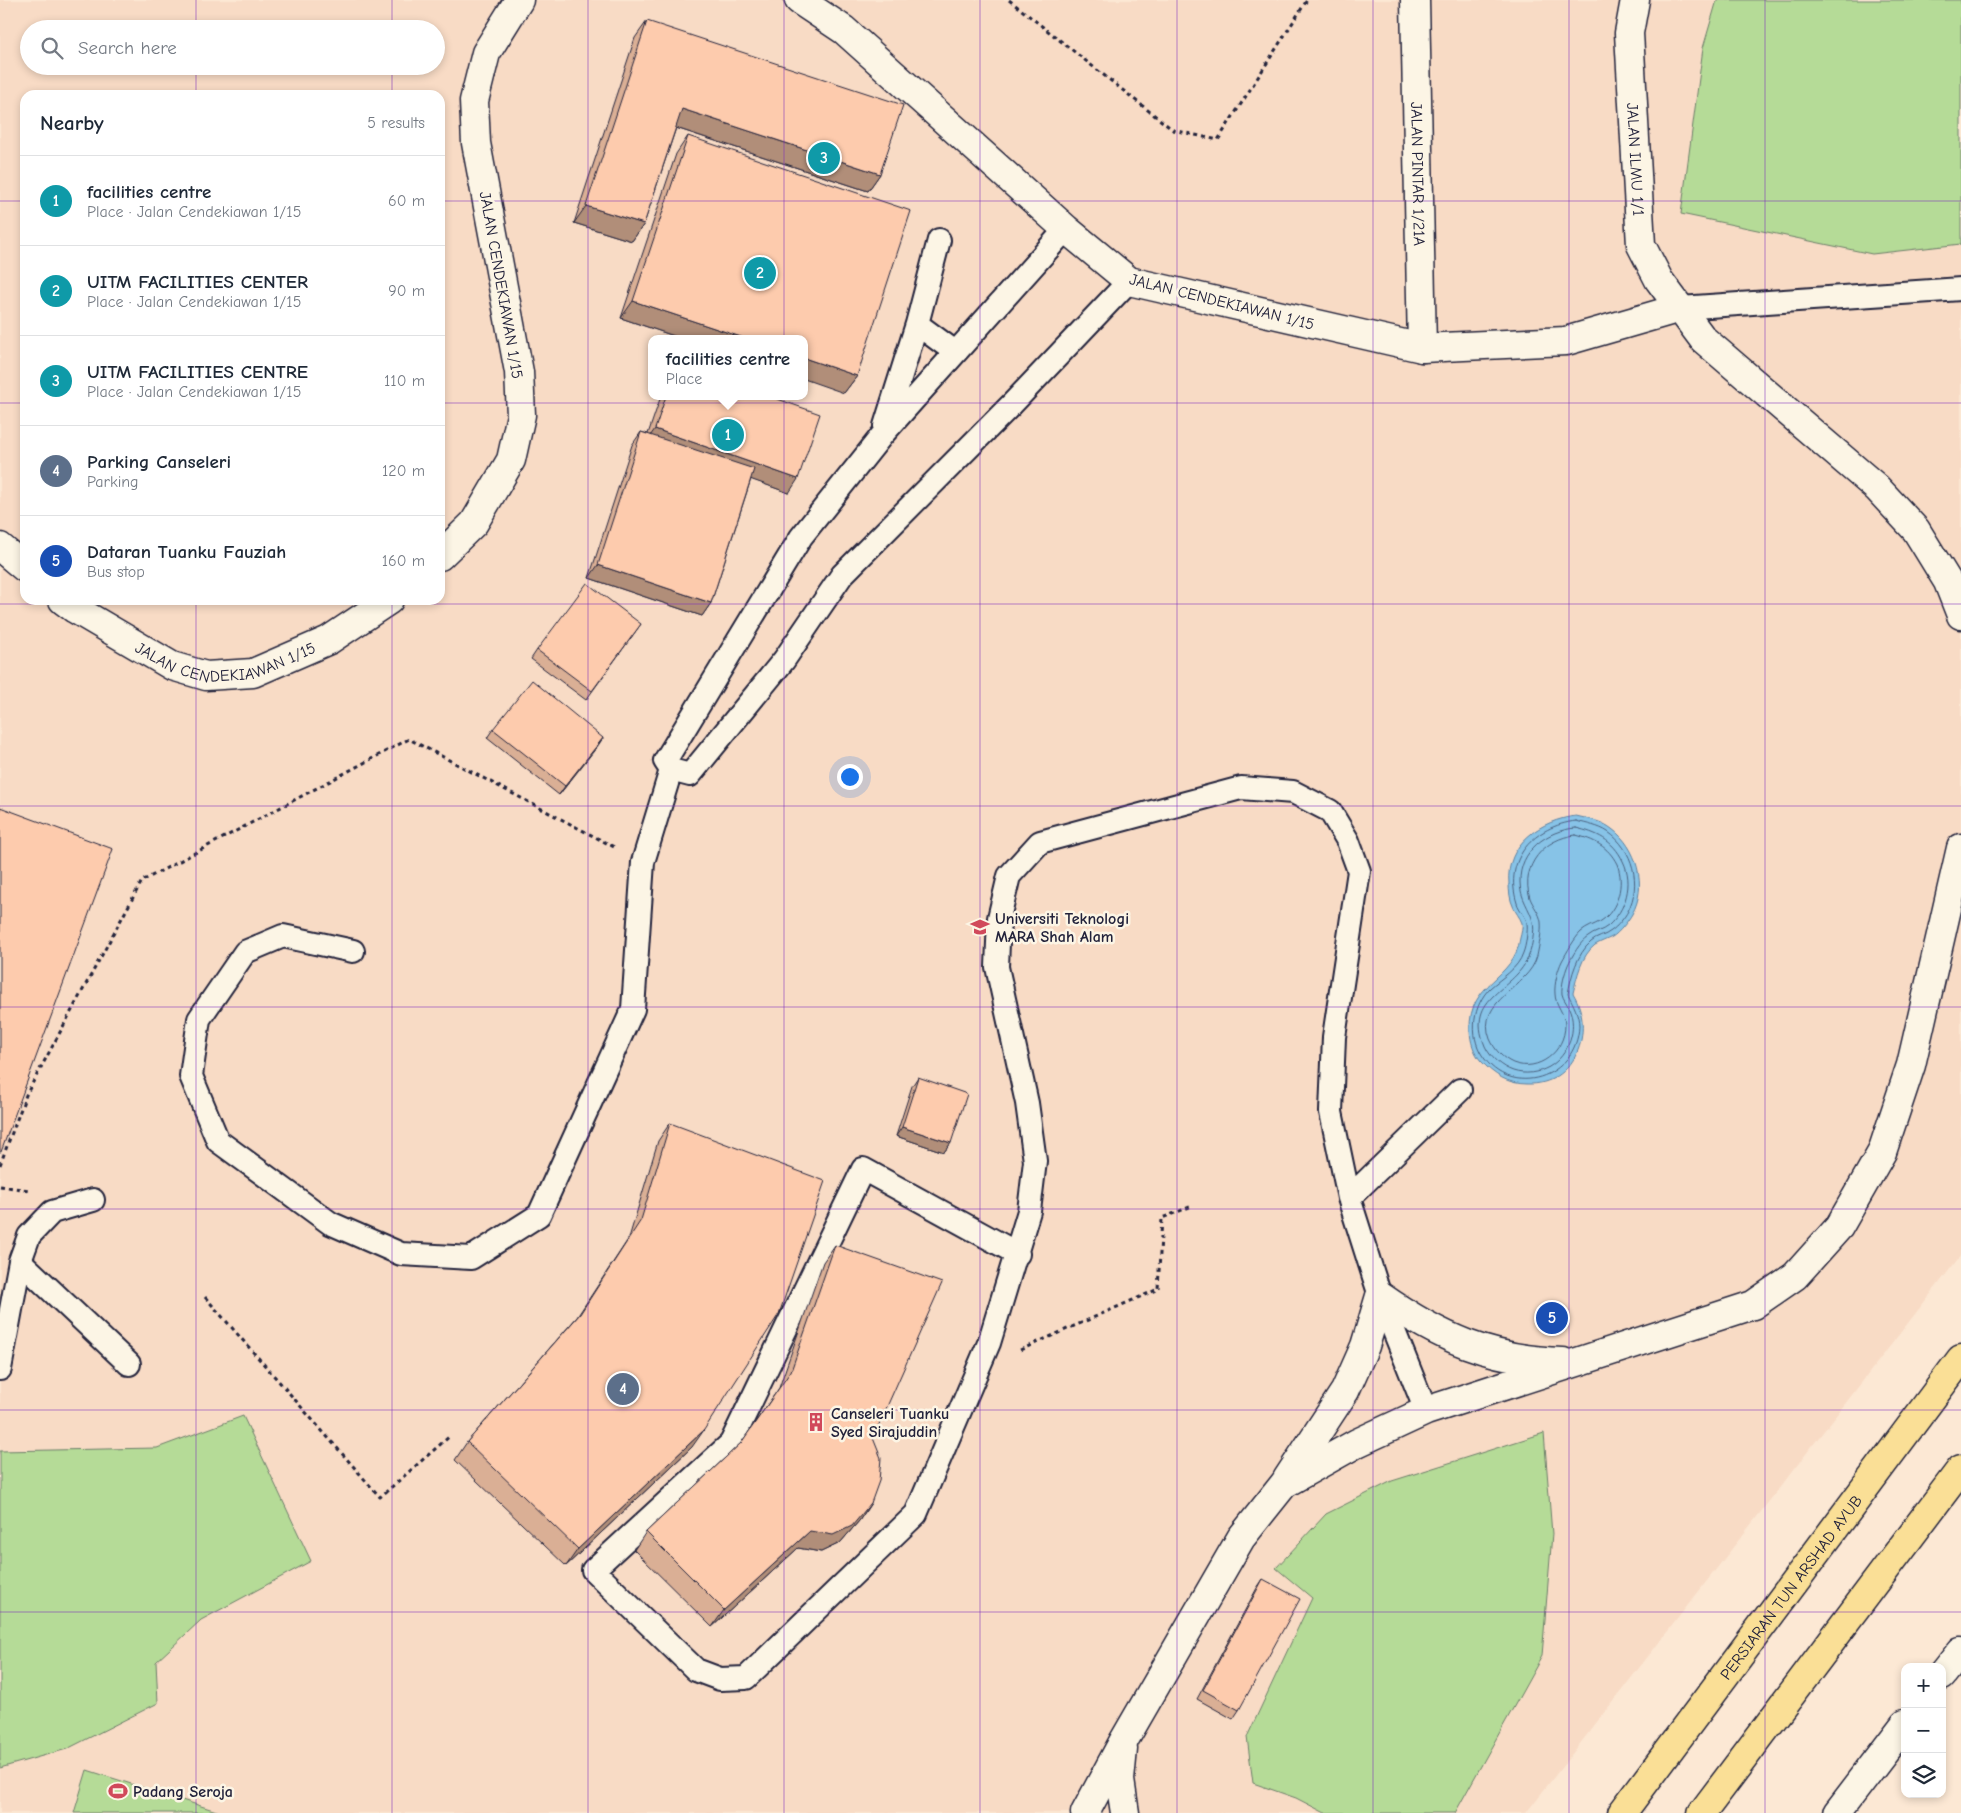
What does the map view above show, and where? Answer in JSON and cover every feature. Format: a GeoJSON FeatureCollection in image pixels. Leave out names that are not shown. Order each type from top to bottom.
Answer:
{"type":"FeatureCollection","features":[{"type":"Feature","properties":{"kind":"main road","name":"PERSIARAN TUN ARSHAD AYUB"},"geometry":{"type":"LineString","coordinates":[[1622,1813],[1961,1360]]}},
{"type":"Feature","properties":{"kind":"main road"},"geometry":{"type":"LineString","coordinates":[[1702,1813],[1961,1469]]}},
{"type":"Feature","properties":{"kind":"street","name":"JALAN CENDEKIAWAN 1/15"},"geometry":{"type":"LineString","coordinates":[[445,551],[474,524],[510,460],[521,415],[519,372],[476,142],[474,101],[486,53],[519,0]]}},
{"type":"Feature","properties":{"kind":"street","name":"JALAN CENDEKIAWAN 1/15"},"geometry":{"type":"LineString","coordinates":[[799,0],[844,30],[1066,229],[1129,281],[1422,348],[1566,341],[1680,308]]}},
{"type":"Feature","properties":{"kind":"street","name":"JALAN PINTAR 1/21A"},"geometry":{"type":"LineString","coordinates":[[1415,0],[1422,348]]}},
{"type":"Feature","properties":{"kind":"street","name":"JALAN ILMU 1/1"},"geometry":{"type":"LineString","coordinates":[[1635,0],[1629,33],[1641,245],[1659,280],[1704,339],[1876,488],[1916,530],[1948,582],[1961,615]]}},
{"type":"Feature","properties":{"kind":"street"},"geometry":{"type":"LineString","coordinates":[[0,547],[20,564]]}},
{"type":"Feature","properties":{"kind":"street","name":"JALAN CENDEKIAWAN 1/15"},"geometry":{"type":"LineString","coordinates":[[69,605],[172,666],[206,676],[253,673],[329,640],[382,605]]}},
{"type":"Feature","properties":{"kind":"street"},"geometry":{"type":"LineString","coordinates":[[1284,1484],[1357,1443],[1426,1411],[1753,1305],[1795,1276],[1839,1227],[1882,1152],[1911,1065],[1961,848]]}},
{"type":"Feature","properties":{"kind":"street"},"geometry":{"type":"LineString","coordinates":[[1085,1813],[1123,1742],[1240,1538],[1284,1484],[1345,1391],[1365,1346],[1380,1296],[1423,1325],[1454,1340],[1494,1354],[1537,1361],[1580,1362]]}},
{"type":"Feature","properties":{"kind":"street"},"geometry":{"type":"LineString","coordinates":[[1946,1670],[1961,1651]]}},
{"type":"Feature","properties":{"kind":"street"},"geometry":{"type":"LineString","coordinates":[[1837,1813],[1901,1729]]}},
{"type":"Feature","properties":{"kind":"street"},"geometry":{"type":"LineString","coordinates":[[1123,1742],[1120,1780],[1126,1813]]}},
{"type":"Feature","properties":{"kind":"lane"},"geometry":{"type":"LineString","coordinates":[[1066,229],[883,434],[801,537],[665,761],[671,770],[690,775],[784,660],[842,574],[1012,404],[1129,281]]}},
{"type":"Feature","properties":{"kind":"lane"},"geometry":{"type":"LineString","coordinates":[[883,434],[917,324],[939,240]]}},
{"type":"Feature","properties":{"kind":"lane"},"geometry":{"type":"LineString","coordinates":[[1680,308],[1961,289]]}},
{"type":"Feature","properties":{"kind":"lane"},"geometry":{"type":"LineString","coordinates":[[917,324],[955,352]]}},
{"type":"Feature","properties":{"kind":"lane"},"geometry":{"type":"LineString","coordinates":[[353,951],[283,936],[245,952],[199,1019],[191,1076],[218,1141],[330,1223],[401,1254],[470,1258],[539,1215],[633,1009],[643,862],[671,770]]}},
{"type":"Feature","properties":{"kind":"lane"},"geometry":{"type":"LineString","coordinates":[[1018,1254],[863,1169],[731,1442],[593,1570],[696,1670],[720,1679],[746,1678],[916,1514],[989,1343],[1018,1254],[1029,1211],[1035,1161],[1027,1103],[997,967],[999,918],[1010,876],[1040,842],[1242,788],[1293,792],[1330,811],[1348,841],[1359,871],[1334,1037],[1331,1112],[1349,1198],[1380,1296],[1426,1411]]}},
{"type":"Feature","properties":{"kind":"lane"},"geometry":{"type":"LineString","coordinates":[[1349,1198],[1460,1090]]}},
{"type":"Feature","properties":{"kind":"lane"},"geometry":{"type":"LineString","coordinates":[[0,1369],[20,1261],[29,1236],[52,1212],[93,1200]]}},
{"type":"Feature","properties":{"kind":"lane"},"geometry":{"type":"LineString","coordinates":[[20,1261],[129,1364]]}},
{"type":"Feature","properties":{"kind":"path"},"geometry":{"type":"LineString","coordinates":[[1009,0],[1174,130],[1218,140],[1307,0]]}},
{"type":"Feature","properties":{"kind":"path"},"geometry":{"type":"LineString","coordinates":[[0,1165],[26,1095],[142,881],[409,739],[643,862]]}},
{"type":"Feature","properties":{"kind":"path"},"geometry":{"type":"LineString","coordinates":[[989,1343],[1019,1350],[1158,1289],[1162,1218],[1192,1206]]}},
{"type":"Feature","properties":{"kind":"path"},"geometry":{"type":"LineString","coordinates":[[205,1296],[380,1497],[450,1436]]}},
{"type":"Feature","properties":{"kind":"shaded area","name":"Universiti Teknologi MARA Shah Alam"},"geometry":{"type":"Polygon","coordinates":[[[0,0],[1961,0],[1961,1255],[1526,1813],[0,1813],[0,0]]]}},
{"type":"Feature","properties":{"kind":"green space"},"geometry":{"type":"Polygon","coordinates":[[[1717,0],[1961,0],[1961,244],[1872,254],[1681,214],[1703,48],[1717,0]]]}},
{"type":"Feature","properties":{"kind":"green space"},"geometry":{"type":"Polygon","coordinates":[[[243,1416],[311,1561],[201,1620],[156,1662],[158,1703],[67,1749],[0,1768],[0,1451],[157,1448],[243,1416]]]}},
{"type":"Feature","properties":{"kind":"green space"},"geometry":{"type":"Polygon","coordinates":[[[1544,1433],[1552,1534],[1542,1656],[1455,1813],[1325,1813],[1296,1798],[1253,1783],[1247,1737],[1312,1598],[1276,1568],[1326,1514],[1392,1481],[1544,1433]]]}},
{"type":"Feature","properties":{"kind":"green space","name":"Padang Seroja"},"geometry":{"type":"Polygon","coordinates":[[[87,1770],[223,1813],[74,1813],[87,1770]]]}},
{"type":"Feature","properties":{"kind":"water"},"geometry":{"type":"Polygon","coordinates":[[[1576,816],[1608,826],[1628,846],[1634,856],[1639,880],[1637,903],[1630,917],[1620,930],[1612,937],[1595,945],[1586,955],[1580,967],[1573,993],[1580,1008],[1581,1039],[1577,1053],[1569,1066],[1558,1076],[1544,1082],[1520,1084],[1502,1078],[1481,1061],[1476,1054],[1470,1034],[1471,1014],[1476,1001],[1510,963],[1516,952],[1522,925],[1510,895],[1509,870],[1513,857],[1519,846],[1538,829],[1563,818],[1576,816]]]}},
{"type":"Feature","properties":{"kind":"building"},"geometry":{"type":"Polygon","coordinates":[[[647,21],[903,105],[880,174],[682,109],[644,224],[586,206],[647,21]]]}},
{"type":"Feature","properties":{"kind":"building"},"geometry":{"type":"Polygon","coordinates":[[[688,136],[911,211],[857,376],[808,359],[808,335],[735,335],[633,301],[688,136]]]}},
{"type":"Feature","properties":{"kind":"building"},"geometry":{"type":"Polygon","coordinates":[[[665,400],[780,400],[820,414],[798,479],[655,429],[665,400]]]}},
{"type":"Feature","properties":{"kind":"building"},"geometry":{"type":"Polygon","coordinates":[[[641,432],[754,469],[711,603],[598,565],[641,432]]]}},
{"type":"Feature","properties":{"kind":"building"},"geometry":{"type":"Polygon","coordinates":[[[587,583],[641,624],[592,691],[537,650],[587,583]]]}},
{"type":"Feature","properties":{"kind":"building"},"geometry":{"type":"Polygon","coordinates":[[[532,680],[603,738],[565,786],[493,729],[532,680]]]}},
{"type":"Feature","properties":{"kind":"building"},"geometry":{"type":"Polygon","coordinates":[[[0,807],[113,849],[1,1152],[0,1152],[0,807]]]}},
{"type":"Feature","properties":{"kind":"building"},"geometry":{"type":"Polygon","coordinates":[[[918,1077],[967,1094],[951,1143],[902,1127],[918,1077]]]}},
{"type":"Feature","properties":{"kind":"building"},"geometry":{"type":"Polygon","coordinates":[[[670,1123],[825,1181],[779,1314],[704,1430],[578,1549],[467,1442],[580,1314],[641,1220],[670,1123]]]}},
{"type":"Feature","properties":{"kind":"building","name":"Canseleri Tuanku Syed Sirajuddin"},"geometry":{"type":"Polygon","coordinates":[[[835,1245],[942,1283],[873,1438],[881,1458],[879,1481],[871,1503],[852,1526],[833,1535],[810,1531],[724,1610],[646,1532],[741,1443],[791,1371],[835,1245]]]}},
{"type":"Feature","properties":{"kind":"building"},"geometry":{"type":"Polygon","coordinates":[[[1263,1579],[1300,1599],[1239,1710],[1203,1690],[1263,1579]]]}},
{"type":"Feature","properties":{"kind":"place","name":"UITM FACILITIES CENTRE"},"geometry":{"type":"Point","coordinates":[824,158]}},
{"type":"Feature","properties":{"kind":"place","name":"UITM FACILITIES CENTER"},"geometry":{"type":"Point","coordinates":[760,273]}},
{"type":"Feature","properties":{"kind":"place","name":"facilities centre"},"geometry":{"type":"Point","coordinates":[728,435]}},
{"type":"Feature","properties":{"kind":"place","name":"Universiti Teknologi MARA Shah Alam"},"geometry":{"type":"Point","coordinates":[980,927]}},
{"type":"Feature","properties":{"kind":"place","name":"Dataran Tuanku Fauziah"},"geometry":{"type":"Point","coordinates":[1552,1318]}},
{"type":"Feature","properties":{"kind":"place","name":"Parking Canseleri"},"geometry":{"type":"Point","coordinates":[623,1389]}},
{"type":"Feature","properties":{"kind":"place","name":"Canseleri Tuanku Syed Sirajuddin"},"geometry":{"type":"Point","coordinates":[816,1422]}},
{"type":"Feature","properties":{"kind":"place","name":"Padang Seroja"},"geometry":{"type":"Point","coordinates":[118,1791]}}]}
